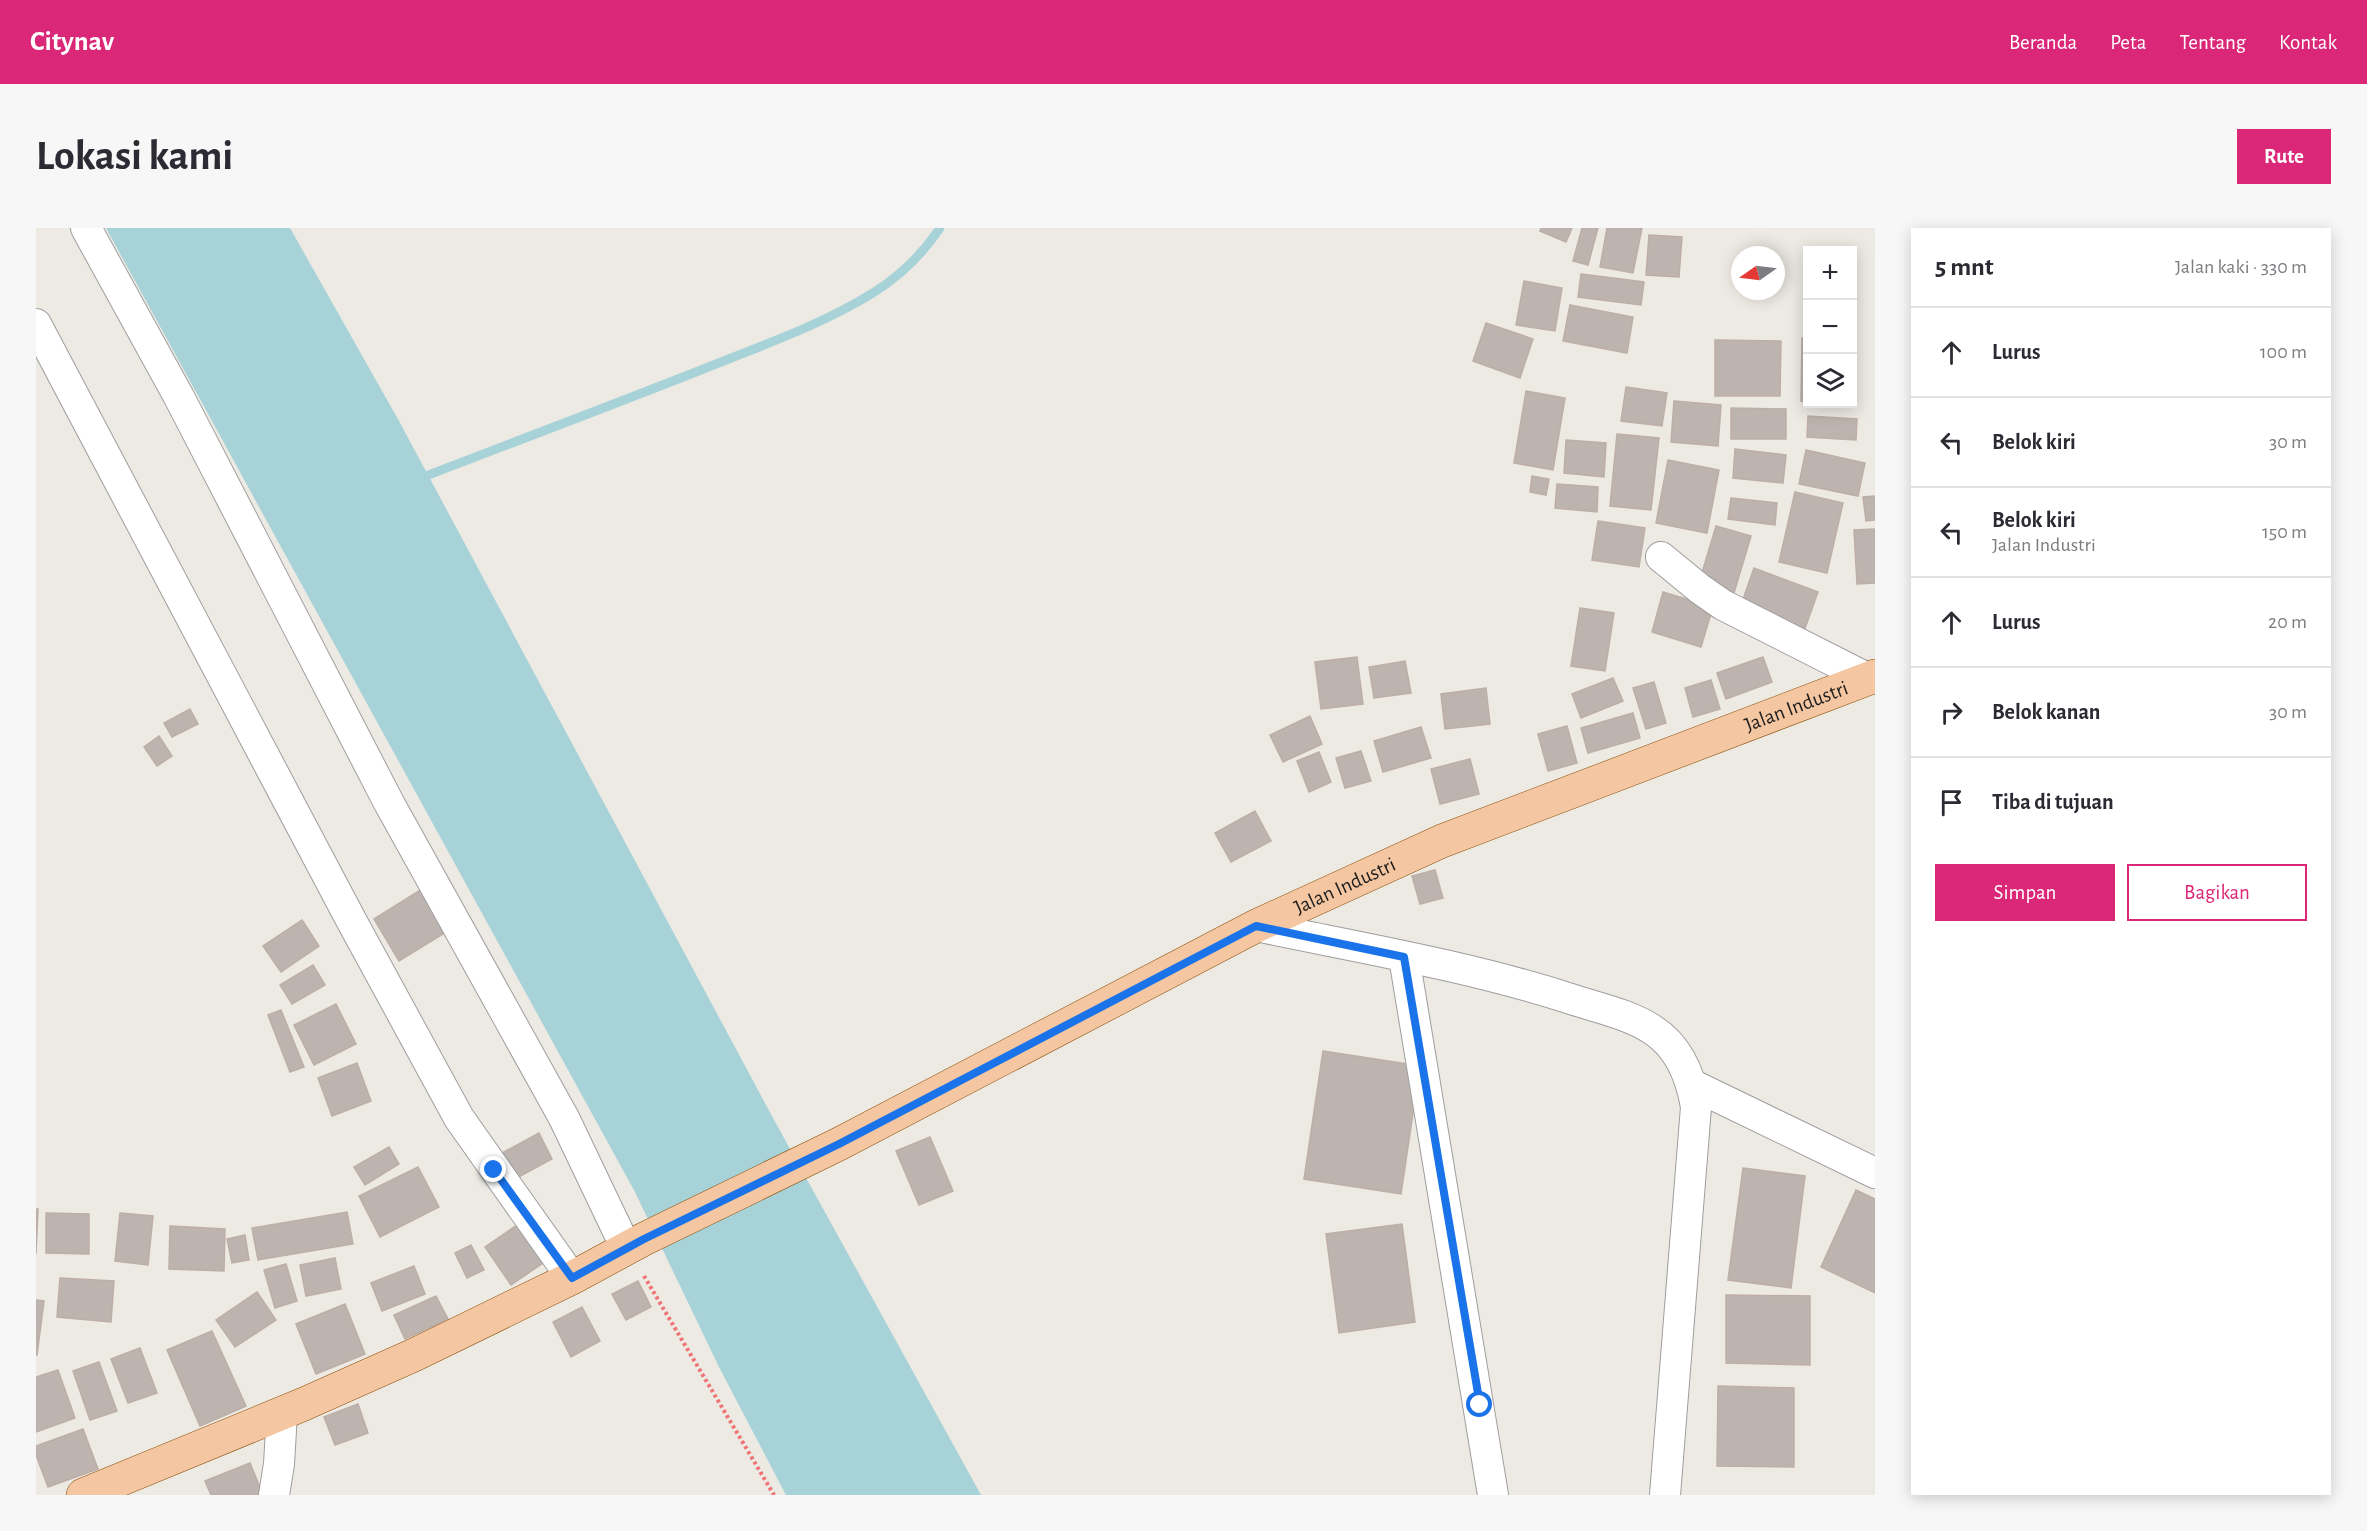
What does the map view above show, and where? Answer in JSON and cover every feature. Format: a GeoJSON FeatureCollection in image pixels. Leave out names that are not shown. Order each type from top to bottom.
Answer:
{"type":"FeatureCollection","features":[{"type":"Feature","properties":{"kind":"main road","name":"Jalan Industri"},"geometry":{"type":"LineString","coordinates":[[83,1495],[282,1413],[414,1355],[839,1144],[1256,926],[1442,841],[1657,757],[1872,677]]}},
{"type":"Feature","properties":{"kind":"street"},"geometry":{"type":"LineString","coordinates":[[86,228],[179,397],[390,803],[635,1244]]}},
{"type":"Feature","properties":{"kind":"street"},"geometry":{"type":"LineString","coordinates":[[36,324],[350,918],[459,1118],[572,1278]]}},
{"type":"Feature","properties":{"kind":"street"},"geometry":{"type":"LineString","coordinates":[[1661,557],[1700,590],[1723,604],[1872,677]]}},
{"type":"Feature","properties":{"kind":"street"},"geometry":{"type":"LineString","coordinates":[[1256,926],[1510,979],[1624,1017],[1653,1030],[1671,1046],[1691,1084],[1696,1107],[1665,1495]]}},
{"type":"Feature","properties":{"kind":"street"},"geometry":{"type":"LineString","coordinates":[[1404,957],[1493,1495]]}},
{"type":"Feature","properties":{"kind":"street"},"geometry":{"type":"LineString","coordinates":[[1691,1084],[1875,1173]]}},
{"type":"Feature","properties":{"kind":"street"},"geometry":{"type":"LineString","coordinates":[[274,1495],[279,1464],[282,1413]]}},
{"type":"Feature","properties":{"kind":"path"},"geometry":{"type":"LineString","coordinates":[[635,1244],[667,1312],[774,1495]]}},
{"type":"Feature","properties":{"kind":"water"},"geometry":{"type":"Polygon","coordinates":[[[106,228],[290,228],[399,421],[773,1118],[981,1495],[786,1495],[719,1367],[635,1192],[106,228]]]}},
{"type":"Feature","properties":{"kind":"building"},"geometry":{"type":"Polygon","coordinates":[[[1541,228],[1572,228],[1566,242],[1540,231],[1541,228]]]}},
{"type":"Feature","properties":{"kind":"building"},"geometry":{"type":"Polygon","coordinates":[[[1582,228],[1598,228],[1588,265],[1573,261],[1582,228]]]}},
{"type":"Feature","properties":{"kind":"building"},"geometry":{"type":"Polygon","coordinates":[[[1607,228],[1642,228],[1633,273],[1600,267],[1607,228]]]}},
{"type":"Feature","properties":{"kind":"building"},"geometry":{"type":"Polygon","coordinates":[[[1649,235],[1682,237],[1679,277],[1646,275],[1649,235]]]}},
{"type":"Feature","properties":{"kind":"building"},"geometry":{"type":"Polygon","coordinates":[[[1581,274],[1644,282],[1641,305],[1578,297],[1581,274]]]}},
{"type":"Feature","properties":{"kind":"building"},"geometry":{"type":"Polygon","coordinates":[[[1524,281],[1562,288],[1555,331],[1516,325],[1524,281]]]}},
{"type":"Feature","properties":{"kind":"building"},"geometry":{"type":"Polygon","coordinates":[[[1570,305],[1633,317],[1627,353],[1563,341],[1570,305]]]}},
{"type":"Feature","properties":{"kind":"building"},"geometry":{"type":"Polygon","coordinates":[[[1486,323],[1533,339],[1520,378],[1473,361],[1486,323]]]}},
{"type":"Feature","properties":{"kind":"building"},"geometry":{"type":"Polygon","coordinates":[[[1802,338],[1803,338],[1803,401],[1801,401],[1802,338]]]}},
{"type":"Feature","properties":{"kind":"building"},"geometry":{"type":"Polygon","coordinates":[[[1715,340],[1781,341],[1780,396],[1715,396],[1715,340]]]}},
{"type":"Feature","properties":{"kind":"building"},"geometry":{"type":"Polygon","coordinates":[[[1626,387],[1667,393],[1662,426],[1621,421],[1626,387]]]}},
{"type":"Feature","properties":{"kind":"building"},"geometry":{"type":"Polygon","coordinates":[[[1526,391],[1565,398],[1553,470],[1514,463],[1526,391]]]}},
{"type":"Feature","properties":{"kind":"building"},"geometry":{"type":"Polygon","coordinates":[[[1674,401],[1721,405],[1718,446],[1671,442],[1674,401]]]}},
{"type":"Feature","properties":{"kind":"building"},"geometry":{"type":"Polygon","coordinates":[[[1731,408],[1786,409],[1786,439],[1731,439],[1731,408]]]}},
{"type":"Feature","properties":{"kind":"building"},"geometry":{"type":"Polygon","coordinates":[[[1808,416],[1857,419],[1856,440],[1807,437],[1808,416]]]}},
{"type":"Feature","properties":{"kind":"building"},"geometry":{"type":"Polygon","coordinates":[[[1617,434],[1659,438],[1651,510],[1610,506],[1617,434]]]}},
{"type":"Feature","properties":{"kind":"building"},"geometry":{"type":"Polygon","coordinates":[[[1566,440],[1606,443],[1604,477],[1564,473],[1566,440]]]}},
{"type":"Feature","properties":{"kind":"building"},"geometry":{"type":"Polygon","coordinates":[[[1735,449],[1786,455],[1783,483],[1733,478],[1735,449]]]}},
{"type":"Feature","properties":{"kind":"building"},"geometry":{"type":"Polygon","coordinates":[[[1806,450],[1865,463],[1858,496],[1799,484],[1806,450]]]}},
{"type":"Feature","properties":{"kind":"building"},"geometry":{"type":"Polygon","coordinates":[[[1668,460],[1719,470],[1707,533],[1656,523],[1668,460]]]}},
{"type":"Feature","properties":{"kind":"building"},"geometry":{"type":"Polygon","coordinates":[[[1532,476],[1549,479],[1546,495],[1530,492],[1532,476]]]}},
{"type":"Feature","properties":{"kind":"building"},"geometry":{"type":"Polygon","coordinates":[[[1557,484],[1598,487],[1597,512],[1555,508],[1557,484]]]}},
{"type":"Feature","properties":{"kind":"building"},"geometry":{"type":"Polygon","coordinates":[[[1795,492],[1843,503],[1827,573],[1779,562],[1795,492]]]}},
{"type":"Feature","properties":{"kind":"building"},"geometry":{"type":"Polygon","coordinates":[[[1875,496],[1875,520],[1866,521],[1863,497],[1875,496]]]}},
{"type":"Feature","properties":{"kind":"building"},"geometry":{"type":"Polygon","coordinates":[[[1731,498],[1777,503],[1775,525],[1728,519],[1731,498]]]}},
{"type":"Feature","properties":{"kind":"building"},"geometry":{"type":"Polygon","coordinates":[[[1598,521],[1645,528],[1639,567],[1592,560],[1598,521]]]}},
{"type":"Feature","properties":{"kind":"building"},"geometry":{"type":"Polygon","coordinates":[[[1716,526],[1751,536],[1734,593],[1699,583],[1716,526]]]}},
{"type":"Feature","properties":{"kind":"building"},"geometry":{"type":"Polygon","coordinates":[[[1875,529],[1875,583],[1857,584],[1854,530],[1875,529]]]}},
{"type":"Feature","properties":{"kind":"building"},"geometry":{"type":"Polygon","coordinates":[[[1754,568],[1818,592],[1804,631],[1740,608],[1754,568]]]}},
{"type":"Feature","properties":{"kind":"building"},"geometry":{"type":"Polygon","coordinates":[[[1663,592],[1713,607],[1701,647],[1652,632],[1663,592]]]}},
{"type":"Feature","properties":{"kind":"building"},"geometry":{"type":"Polygon","coordinates":[[[1580,608],[1614,613],[1605,671],[1571,666],[1580,608]]]}},
{"type":"Feature","properties":{"kind":"building"},"geometry":{"type":"Polygon","coordinates":[[[1357,657],[1363,704],[1321,709],[1315,662],[1357,657]]]}},
{"type":"Feature","properties":{"kind":"building"},"geometry":{"type":"Polygon","coordinates":[[[1763,657],[1772,682],[1726,699],[1717,673],[1763,657]]]}},
{"type":"Feature","properties":{"kind":"building"},"geometry":{"type":"Polygon","coordinates":[[[1405,661],[1411,693],[1374,698],[1369,667],[1405,661]]]}},
{"type":"Feature","properties":{"kind":"building"},"geometry":{"type":"Polygon","coordinates":[[[1613,678],[1623,701],[1581,718],[1572,694],[1613,678]]]}},
{"type":"Feature","properties":{"kind":"building"},"geometry":{"type":"Polygon","coordinates":[[[1711,680],[1720,709],[1693,717],[1685,688],[1711,680]]]}},
{"type":"Feature","properties":{"kind":"building"},"geometry":{"type":"Polygon","coordinates":[[[1654,682],[1666,723],[1646,729],[1633,688],[1654,682]]]}},
{"type":"Feature","properties":{"kind":"building"},"geometry":{"type":"Polygon","coordinates":[[[1486,688],[1490,724],[1445,729],[1441,694],[1486,688]]]}},
{"type":"Feature","properties":{"kind":"building"},"geometry":{"type":"Polygon","coordinates":[[[190,709],[198,724],[172,737],[164,723],[190,709]]]}},
{"type":"Feature","properties":{"kind":"building"},"geometry":{"type":"Polygon","coordinates":[[[1633,713],[1640,738],[1588,753],[1581,728],[1633,713]]]}},
{"type":"Feature","properties":{"kind":"building"},"geometry":{"type":"Polygon","coordinates":[[[1310,716],[1322,744],[1283,762],[1270,735],[1310,716]]]}},
{"type":"Feature","properties":{"kind":"building"},"geometry":{"type":"Polygon","coordinates":[[[1567,726],[1577,763],[1548,771],[1538,734],[1567,726]]]}},
{"type":"Feature","properties":{"kind":"building"},"geometry":{"type":"Polygon","coordinates":[[[1421,727],[1431,758],[1383,772],[1374,741],[1421,727]]]}},
{"type":"Feature","properties":{"kind":"building"},"geometry":{"type":"Polygon","coordinates":[[[159,736],[172,756],[157,766],[144,747],[159,736]]]}},
{"type":"Feature","properties":{"kind":"building"},"geometry":{"type":"Polygon","coordinates":[[[1361,751],[1371,781],[1345,788],[1336,758],[1361,751]]]}},
{"type":"Feature","properties":{"kind":"building"},"geometry":{"type":"Polygon","coordinates":[[[1319,752],[1331,782],[1309,792],[1297,761],[1319,752]]]}},
{"type":"Feature","properties":{"kind":"building"},"geometry":{"type":"Polygon","coordinates":[[[1470,759],[1479,794],[1440,804],[1431,769],[1470,759]]]}},
{"type":"Feature","properties":{"kind":"building"},"geometry":{"type":"Polygon","coordinates":[[[1255,811],[1271,841],[1231,862],[1215,833],[1255,811]]]}},
{"type":"Feature","properties":{"kind":"building"},"geometry":{"type":"Polygon","coordinates":[[[1435,870],[1443,898],[1420,904],[1412,876],[1435,870]]]}},
{"type":"Feature","properties":{"kind":"building"},"geometry":{"type":"Polygon","coordinates":[[[430,884],[456,926],[399,961],[374,919],[430,884]]]}},
{"type":"Feature","properties":{"kind":"building"},"geometry":{"type":"Polygon","coordinates":[[[302,920],[319,946],[281,972],[263,946],[302,920]]]}},
{"type":"Feature","properties":{"kind":"building"},"geometry":{"type":"Polygon","coordinates":[[[313,965],[325,985],[292,1004],[280,985],[313,965]]]}},
{"type":"Feature","properties":{"kind":"building"},"geometry":{"type":"Polygon","coordinates":[[[336,1004],[356,1044],[314,1065],[294,1025],[336,1004]]]}},
{"type":"Feature","properties":{"kind":"building"},"geometry":{"type":"Polygon","coordinates":[[[281,1010],[304,1067],[290,1072],[268,1015],[281,1010]]]}},
{"type":"Feature","properties":{"kind":"building"},"geometry":{"type":"Polygon","coordinates":[[[1323,1051],[1420,1066],[1401,1194],[1304,1179],[1323,1051]]]}},
{"type":"Feature","properties":{"kind":"building"},"geometry":{"type":"Polygon","coordinates":[[[357,1063],[371,1101],[332,1116],[318,1078],[357,1063]]]}},
{"type":"Feature","properties":{"kind":"building"},"geometry":{"type":"Polygon","coordinates":[[[539,1133],[552,1159],[515,1179],[502,1153],[539,1133]]]}},
{"type":"Feature","properties":{"kind":"building"},"geometry":{"type":"Polygon","coordinates":[[[930,1137],[953,1191],[919,1205],[896,1151],[930,1137]]]}},
{"type":"Feature","properties":{"kind":"building"},"geometry":{"type":"Polygon","coordinates":[[[389,1147],[399,1164],[365,1185],[354,1167],[389,1147]]]}},
{"type":"Feature","properties":{"kind":"building"},"geometry":{"type":"Polygon","coordinates":[[[418,1167],[439,1207],[380,1237],[359,1196],[418,1167]]]}},
{"type":"Feature","properties":{"kind":"building"},"geometry":{"type":"Polygon","coordinates":[[[1743,1168],[1805,1176],[1791,1288],[1728,1280],[1743,1168]]]}},
{"type":"Feature","properties":{"kind":"building"},"geometry":{"type":"Polygon","coordinates":[[[1856,1190],[1875,1199],[1875,1293],[1821,1267],[1856,1190]]]}},
{"type":"Feature","properties":{"kind":"building"},"geometry":{"type":"Polygon","coordinates":[[[36,1209],[38,1209],[36,1254],[36,1209]]]}},
{"type":"Feature","properties":{"kind":"building"},"geometry":{"type":"Polygon","coordinates":[[[347,1212],[353,1244],[258,1260],[252,1228],[347,1212]]]}},
{"type":"Feature","properties":{"kind":"building"},"geometry":{"type":"Polygon","coordinates":[[[46,1213],[89,1214],[89,1254],[46,1253],[46,1213]]]}},
{"type":"Feature","properties":{"kind":"building"},"geometry":{"type":"Polygon","coordinates":[[[120,1213],[153,1216],[148,1265],[115,1261],[120,1213]]]}},
{"type":"Feature","properties":{"kind":"building"},"geometry":{"type":"Polygon","coordinates":[[[1402,1224],[1415,1322],[1339,1333],[1326,1234],[1402,1224]]]}},
{"type":"Feature","properties":{"kind":"building"},"geometry":{"type":"Polygon","coordinates":[[[517,1225],[543,1263],[511,1285],[485,1247],[517,1225]]]}},
{"type":"Feature","properties":{"kind":"building"},"geometry":{"type":"Polygon","coordinates":[[[170,1226],[225,1229],[224,1271],[169,1269],[170,1226]]]}},
{"type":"Feature","properties":{"kind":"building"},"geometry":{"type":"Polygon","coordinates":[[[245,1235],[249,1260],[232,1263],[227,1239],[245,1235]]]}},
{"type":"Feature","properties":{"kind":"building"},"geometry":{"type":"Polygon","coordinates":[[[471,1245],[484,1270],[467,1278],[455,1253],[471,1245]]]}},
{"type":"Feature","properties":{"kind":"building"},"geometry":{"type":"Polygon","coordinates":[[[335,1258],[341,1289],[306,1296],[300,1265],[335,1258]]]}},
{"type":"Feature","properties":{"kind":"building"},"geometry":{"type":"Polygon","coordinates":[[[286,1264],[297,1301],[275,1308],[264,1270],[286,1264]]]}},
{"type":"Feature","properties":{"kind":"building"},"geometry":{"type":"Polygon","coordinates":[[[414,1266],[425,1294],[382,1311],[371,1283],[414,1266]]]}},
{"type":"Feature","properties":{"kind":"building"},"geometry":{"type":"Polygon","coordinates":[[[60,1278],[114,1281],[111,1322],[57,1317],[60,1278]]]}},
{"type":"Feature","properties":{"kind":"building"},"geometry":{"type":"Polygon","coordinates":[[[638,1281],[651,1307],[626,1320],[612,1294],[638,1281]]]}},
{"type":"Feature","properties":{"kind":"building"},"geometry":{"type":"Polygon","coordinates":[[[257,1292],[276,1320],[235,1347],[216,1320],[257,1292]]]}},
{"type":"Feature","properties":{"kind":"building"},"geometry":{"type":"Polygon","coordinates":[[[1726,1295],[1810,1296],[1810,1365],[1726,1363],[1726,1295]]]}},
{"type":"Feature","properties":{"kind":"building"},"geometry":{"type":"Polygon","coordinates":[[[436,1296],[448,1319],[405,1339],[394,1315],[436,1296]]]}},
{"type":"Feature","properties":{"kind":"building"},"geometry":{"type":"Polygon","coordinates":[[[36,1300],[44,1301],[37,1355],[36,1355],[36,1300]]]}},
{"type":"Feature","properties":{"kind":"building"},"geometry":{"type":"Polygon","coordinates":[[[345,1304],[365,1354],[316,1374],[296,1324],[345,1304]]]}},
{"type":"Feature","properties":{"kind":"building"},"geometry":{"type":"Polygon","coordinates":[[[582,1307],[600,1341],[571,1357],[553,1322],[582,1307]]]}},
{"type":"Feature","properties":{"kind":"building"},"geometry":{"type":"Polygon","coordinates":[[[212,1331],[246,1406],[200,1426],[167,1350],[212,1331]]]}},
{"type":"Feature","properties":{"kind":"building"},"geometry":{"type":"Polygon","coordinates":[[[140,1348],[157,1393],[128,1403],[111,1359],[140,1348]]]}},
{"type":"Feature","properties":{"kind":"building"},"geometry":{"type":"Polygon","coordinates":[[[99,1362],[117,1411],[90,1420],[73,1371],[99,1362]]]}},
{"type":"Feature","properties":{"kind":"building"},"geometry":{"type":"Polygon","coordinates":[[[58,1370],[75,1418],[36,1432],[36,1377],[58,1370]]]}},
{"type":"Feature","properties":{"kind":"building"},"geometry":{"type":"Polygon","coordinates":[[[1718,1386],[1794,1388],[1794,1467],[1717,1466],[1718,1386]]]}},
{"type":"Feature","properties":{"kind":"building"},"geometry":{"type":"Polygon","coordinates":[[[358,1404],[368,1433],[335,1445],[324,1417],[358,1404]]]}},
{"type":"Feature","properties":{"kind":"building"},"geometry":{"type":"Polygon","coordinates":[[[83,1429],[98,1469],[48,1487],[36,1455],[36,1446],[83,1429]]]}},
{"type":"Feature","properties":{"kind":"building"},"geometry":{"type":"Polygon","coordinates":[[[250,1463],[263,1495],[211,1495],[205,1481],[250,1463]]]}},
{"type":"Feature","properties":{"kind":"waterway"},"geometry":{"type":"LineString","coordinates":[[418,479],[749,351],[836,314],[876,291],[903,271],[940,228]]}},
{"type":"Feature","properties":{"kind":"route"},"geometry":{"type":"LineString","coordinates":[[494,1170],[572,1278],[644,1239],[839,1144],[1107,1001],[1256,926],[1404,957],[1480,1405]]}}]}
